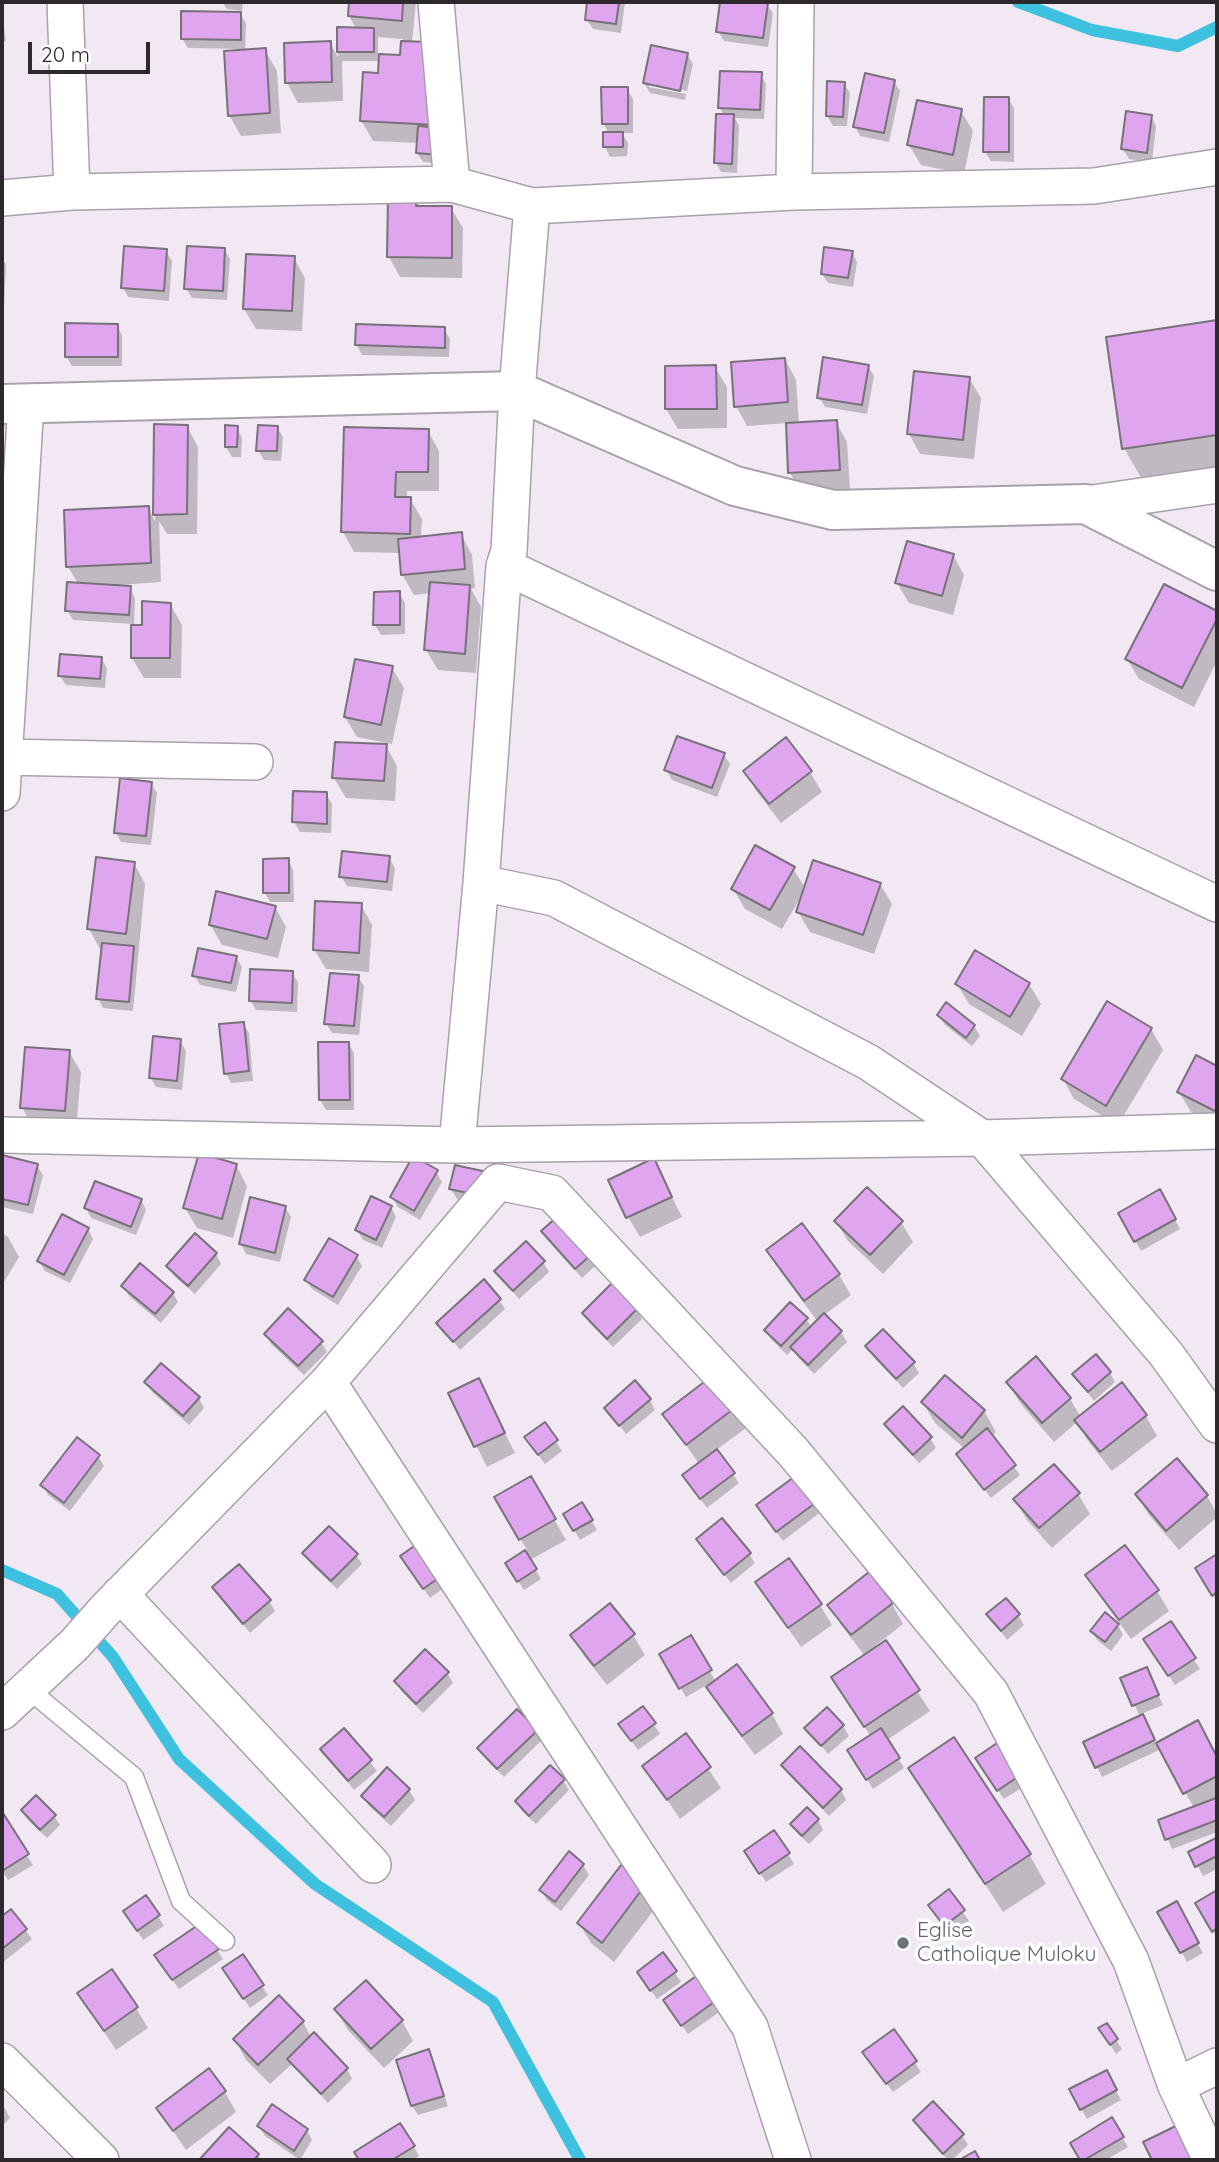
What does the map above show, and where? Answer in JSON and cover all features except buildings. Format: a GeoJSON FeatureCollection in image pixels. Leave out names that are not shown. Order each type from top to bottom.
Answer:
{"type":"FeatureCollection","features":[{"type":"Feature","properties":{"kind":"street"},"geometry":{"type":"LineString","coordinates":[[65,2],[72,192]]}},
{"type":"Feature","properties":{"kind":"street"},"geometry":{"type":"LineString","coordinates":[[436,2],[452,184]]}},
{"type":"Feature","properties":{"kind":"street"},"geometry":{"type":"LineString","coordinates":[[794,192],[796,2]]}},
{"type":"Feature","properties":{"kind":"street"},"geometry":{"type":"LineString","coordinates":[[2,198],[72,192],[452,184],[532,205],[794,192],[1094,186],[1217,167]]}},
{"type":"Feature","properties":{"kind":"street"},"geometry":{"type":"LineString","coordinates":[[532,205],[517,391],[509,551],[504,566],[481,883],[470,1145],[498,1182],[552,1193],[794,1453],[991,1693],[1131,1961],[1176,2086],[1211,2160]]}},
{"type":"Feature","properties":{"kind":"street"},"geometry":{"type":"LineString","coordinates":[[2,793],[14,404],[517,391],[735,486],[833,510],[1086,504],[1217,485]]}},
{"type":"Feature","properties":{"kind":"street"},"geometry":{"type":"LineString","coordinates":[[1086,504],[1217,571]]}},
{"type":"Feature","properties":{"kind":"street"},"geometry":{"type":"LineString","coordinates":[[504,566],[1217,904]]}},
{"type":"Feature","properties":{"kind":"street"},"geometry":{"type":"LineString","coordinates":[[2,757],[255,762]]}},
{"type":"Feature","properties":{"kind":"street"},"geometry":{"type":"LineString","coordinates":[[481,883],[554,898],[868,1062],[982,1138],[1166,1354],[1217,1425]]}},
{"type":"Feature","properties":{"kind":"street"},"geometry":{"type":"LineString","coordinates":[[2,1135],[470,1145],[982,1138],[1217,1131]]}},
{"type":"Feature","properties":{"kind":"street"},"geometry":{"type":"LineString","coordinates":[[2,1712],[75,1644],[328,1381],[498,1182]]}},
{"type":"Feature","properties":{"kind":"street"},"geometry":{"type":"LineString","coordinates":[[328,1381],[750,2028],[782,2157]]}},
{"type":"Feature","properties":{"kind":"street"},"geometry":{"type":"LineString","coordinates":[[113,1602],[373,1865]]}},
{"type":"Feature","properties":{"kind":"street"},"geometry":{"type":"LineString","coordinates":[[2,2062],[101,2160]]}},
{"type":"Feature","properties":{"kind":"street"},"geometry":{"type":"LineString","coordinates":[[1176,2086],[1217,2066]]}},
{"type":"Feature","properties":{"kind":"lane"},"geometry":{"type":"LineString","coordinates":[[27,1688],[134,1777],[181,1900],[225,1941]]}},
{"type":"Feature","properties":{"kind":"waterway"},"geometry":{"type":"LineString","coordinates":[[1018,2],[1092,30],[1178,46],[1217,27]]}},
{"type":"Feature","properties":{"kind":"waterway"},"geometry":{"type":"LineString","coordinates":[[2,1570],[57,1594],[113,1657],[179,1759],[315,1884],[493,2002],[580,2160]]}},
{"type":"Feature","properties":{"kind":"place","name":"Eglise Catholique Muloku"},"geometry":{"type":"Point","coordinates":[903,1943]}}]}
